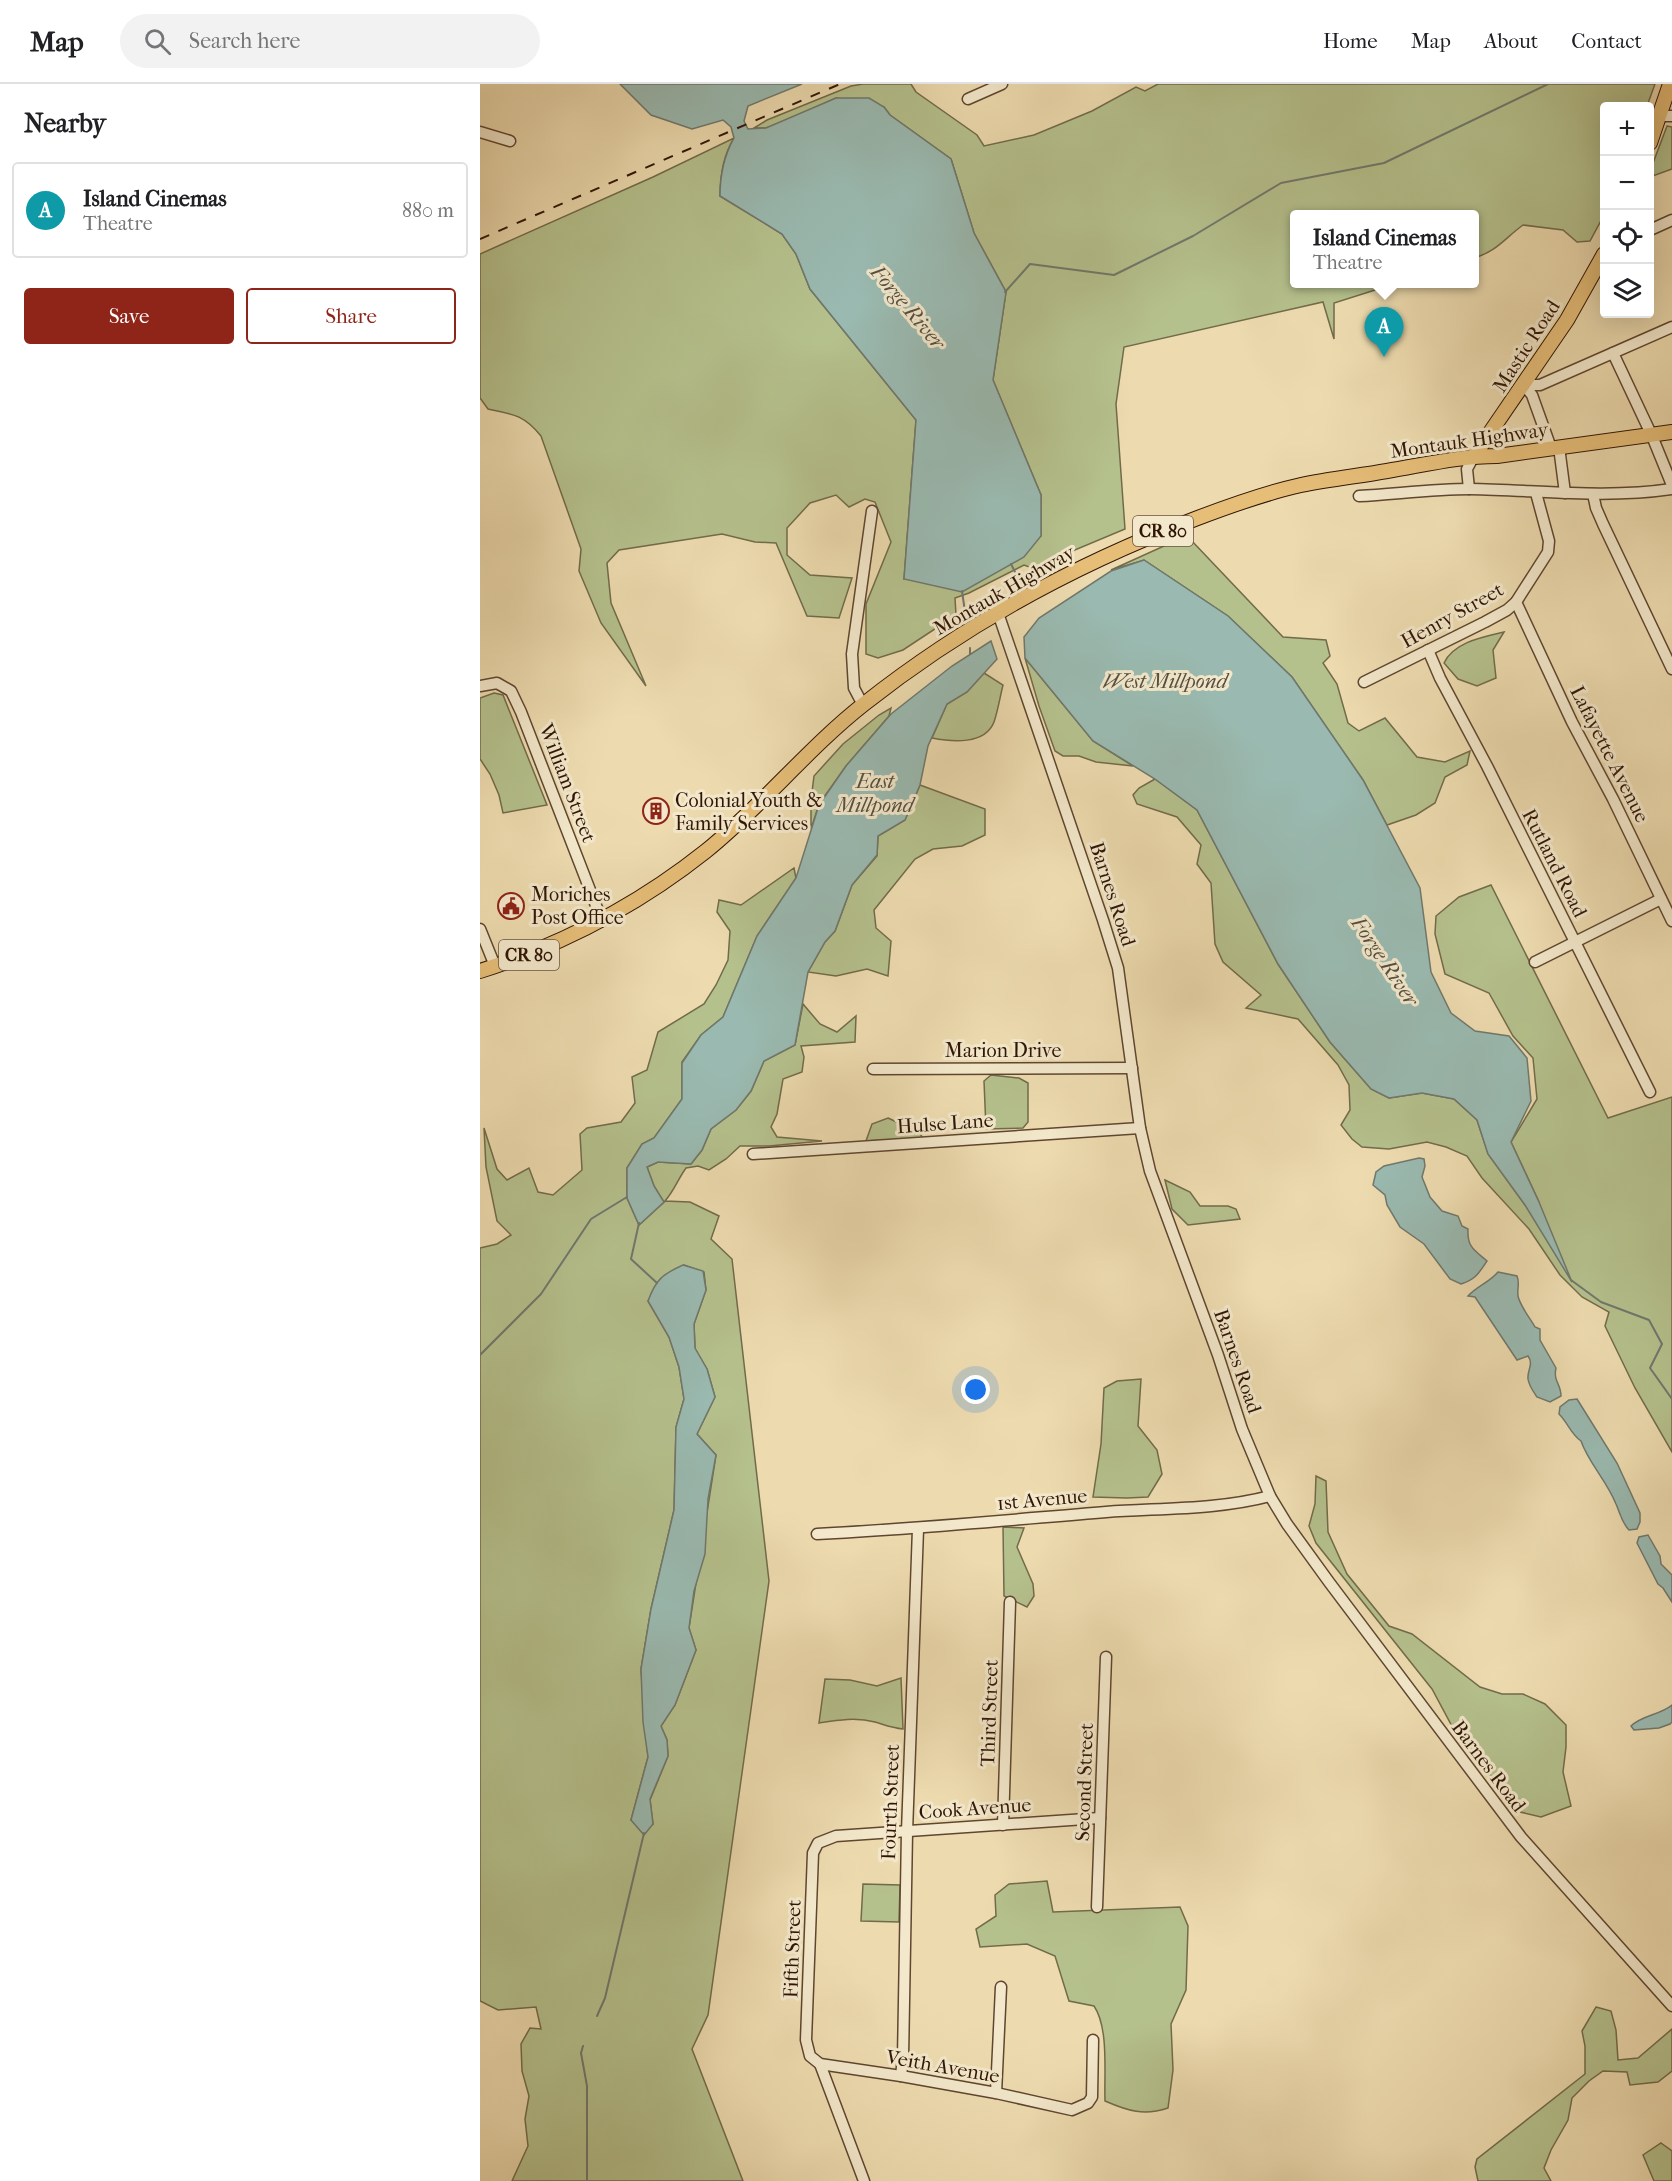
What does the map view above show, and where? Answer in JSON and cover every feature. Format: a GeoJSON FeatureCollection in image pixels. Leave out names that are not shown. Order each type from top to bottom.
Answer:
{"type":"FeatureCollection","features":[{"type":"Feature","properties":{"kind":"main road"},"geometry":{"type":"LineString","coordinates":[[1654,136],[1666,116],[1670,84]]}},
{"type":"Feature","properties":{"kind":"main road","name":"Mastic Road"},"geometry":{"type":"LineString","coordinates":[[1474,456],[1581,298],[1600,263]]}},
{"type":"Feature","properties":{"kind":"main road","name":"Montauk Highway"},"geometry":{"type":"LineString","coordinates":[[480,971],[525,957],[602,921],[707,850],[863,705],[936,651],[1034,590],[1102,558],[1227,507],[1300,486],[1474,456],[1497,456],[1672,432]]}},
{"type":"Feature","properties":{"kind":"street"},"geometry":{"type":"LineString","coordinates":[[968,99],[1002,84]]}},
{"type":"Feature","properties":{"kind":"street"},"geometry":{"type":"LineString","coordinates":[[480,132],[510,141]]}},
{"type":"Feature","properties":{"kind":"street"},"geometry":{"type":"LineString","coordinates":[[1654,228],[1672,220]]}},
{"type":"Feature","properties":{"kind":"street"},"geometry":{"type":"LineString","coordinates":[[1524,385],[1540,385],[1672,327]]}},
{"type":"Feature","properties":{"kind":"street"},"geometry":{"type":"LineString","coordinates":[[1359,496],[1469,489],[1536,493],[1635,494],[1672,487],[1652,436],[1613,353]]}},
{"type":"Feature","properties":{"kind":"street"},"geometry":{"type":"LineString","coordinates":[[1524,385],[1532,396],[1555,447],[1565,493]]}},
{"type":"Feature","properties":{"kind":"street"},"geometry":{"type":"LineString","coordinates":[[1469,489],[1467,469],[1474,456]]}},
{"type":"Feature","properties":{"kind":"street","name":"Henry Street"},"geometry":{"type":"LineString","coordinates":[[1364,682],[1507,610],[1516,603],[1548,552],[1549,541],[1536,493]]}},
{"type":"Feature","properties":{"kind":"street"},"geometry":{"type":"LineString","coordinates":[[1593,494],[1603,524],[1672,669]]}},
{"type":"Feature","properties":{"kind":"street"},"geometry":{"type":"LineString","coordinates":[[863,705],[854,688],[852,654],[872,511]]}},
{"type":"Feature","properties":{"kind":"street","name":"Lafayette Avenue"},"geometry":{"type":"LineString","coordinates":[[1516,603],[1672,921]]}},
{"type":"Feature","properties":{"kind":"street","name":"Barnes Road"},"geometry":{"type":"LineString","coordinates":[[998,613],[1118,968],[1140,1128],[1150,1171],[1218,1355],[1242,1429],[1270,1496],[1287,1524],[1329,1582],[1521,1837],[1672,2006]]}},
{"type":"Feature","properties":{"kind":"street","name":"Rutland Road"},"geometry":{"type":"LineString","coordinates":[[1428,650],[1440,678],[1650,1092]]}},
{"type":"Feature","properties":{"kind":"street","name":"William Street"},"geometry":{"type":"LineString","coordinates":[[480,686],[496,683],[512,692],[602,921]]}},
{"type":"Feature","properties":{"kind":"street"},"geometry":{"type":"LineString","coordinates":[[1535,962],[1661,899]]}},
{"type":"Feature","properties":{"kind":"street"},"geometry":{"type":"LineString","coordinates":[[480,929],[495,966]]}},
{"type":"Feature","properties":{"kind":"street","name":"Marion Drive"},"geometry":{"type":"LineString","coordinates":[[873,1069],[1132,1068]]}},
{"type":"Feature","properties":{"kind":"street","name":"Hulse Lane"},"geometry":{"type":"LineString","coordinates":[[753,1154],[1140,1128]]}},
{"type":"Feature","properties":{"kind":"street","name":"1st Avenue"},"geometry":{"type":"LineString","coordinates":[[817,1534],[918,1529],[1108,1512],[1215,1506],[1270,1496]]}},
{"type":"Feature","properties":{"kind":"street","name":"Fourth Street"},"geometry":{"type":"LineString","coordinates":[[901,2076],[918,1529]]}},
{"type":"Feature","properties":{"kind":"street","name":"Third Street"},"geometry":{"type":"LineString","coordinates":[[1003,1825],[1010,1602]]}},
{"type":"Feature","properties":{"kind":"street","name":"Second Street"},"geometry":{"type":"LineString","coordinates":[[1098,1907],[1106,1658]]}},
{"type":"Feature","properties":{"kind":"street","name":"Cook Avenue"},"geometry":{"type":"LineString","coordinates":[[818,1843],[836,1836],[1100,1818]]}},
{"type":"Feature","properties":{"kind":"street","name":"Fifth Street"},"geometry":{"type":"LineString","coordinates":[[818,1843],[813,1853],[806,2040],[810,2056],[820,2064]]}},
{"type":"Feature","properties":{"kind":"street"},"geometry":{"type":"LineString","coordinates":[[996,2093],[1001,1987]]}},
{"type":"Feature","properties":{"kind":"street","name":"Veith Avenue"},"geometry":{"type":"LineString","coordinates":[[820,2064],[996,2093],[1072,2110],[1088,2103],[1092,2097],[1093,2040]]}},
{"type":"Feature","properties":{"kind":"street"},"geometry":{"type":"LineString","coordinates":[[820,2064],[864,2181]]}},
{"type":"Feature","properties":{"kind":"green space"},"geometry":{"type":"Polygon","coordinates":[[[911,84],[916,92],[977,135],[984,146],[1034,135],[1092,111],[1136,87],[1145,91],[1158,84],[1655,84],[1648,102],[1600,102],[1600,222],[1590,241],[1577,242],[1563,230],[1523,225],[1495,248],[1479,256],[1479,210],[1290,210],[1290,288],[1381,288],[1334,303],[1334,339],[1323,302],[1124,347],[1116,404],[1125,529],[1032,568],[1024,565],[955,598],[956,615],[903,650],[878,658],[866,654],[866,604],[891,542],[875,502],[865,499],[849,507],[836,495],[810,503],[787,528],[787,555],[810,575],[852,578],[839,618],[807,616],[776,543],[755,542],[722,534],[619,550],[607,563],[611,603],[646,686],[601,623],[579,571],[581,549],[541,436],[518,416],[488,409],[480,398],[480,254],[653,177],[734,138],[723,166],[720,196],[782,234],[796,254],[810,289],[916,420],[904,579],[1041,536],[1041,495],[993,380],[1006,292],[974,233],[951,159],[890,115],[884,107],[836,98],[784,122],[766,128],[754,128],[767,120],[851,86],[911,84]]]}},
{"type":"Feature","properties":{"kind":"green space"},"geometry":{"type":"Polygon","coordinates":[[[1667,126],[1672,127],[1672,169],[1654,176],[1654,160],[1667,126]]]}},
{"type":"Feature","properties":{"kind":"green space"},"geometry":{"type":"Polygon","coordinates":[[[1190,539],[1283,637],[1326,640],[1330,656],[1323,663],[1337,684],[1348,723],[1359,731],[1385,718],[1417,757],[1445,762],[1470,751],[1467,765],[1445,777],[1435,803],[1416,815],[1387,825],[1363,780],[1292,677],[1228,616],[1144,560],[1111,570],[1175,541],[1190,539]]]}},
{"type":"Feature","properties":{"kind":"green space"},"geometry":{"type":"Polygon","coordinates":[[[1504,632],[1493,650],[1496,678],[1477,686],[1458,679],[1444,663],[1462,645],[1478,638],[1504,632]]]}},
{"type":"Feature","properties":{"kind":"green space"},"geometry":{"type":"Polygon","coordinates":[[[1025,658],[1093,741],[1133,766],[1096,762],[1079,756],[1063,756],[1055,751],[1025,658]]]}},
{"type":"Feature","properties":{"kind":"green space"},"geometry":{"type":"Polygon","coordinates":[[[984,673],[1003,685],[994,722],[990,729],[983,735],[967,740],[932,738],[947,704],[967,692],[984,673]]]}},
{"type":"Feature","properties":{"kind":"green space"},"geometry":{"type":"Polygon","coordinates":[[[494,693],[503,695],[547,805],[503,813],[499,795],[490,774],[480,759],[480,698],[494,693]]]}},
{"type":"Feature","properties":{"kind":"green space"},"geometry":{"type":"Polygon","coordinates":[[[891,708],[889,716],[846,766],[819,804],[811,829],[814,776],[843,744],[891,708]]]}},
{"type":"Feature","properties":{"kind":"green space"},"geometry":{"type":"Polygon","coordinates":[[[1155,779],[1197,810],[1278,964],[1330,1042],[1371,1089],[1389,1098],[1422,1093],[1454,1099],[1477,1120],[1488,1154],[1525,1205],[1539,1202],[1511,1142],[1537,1099],[1533,1058],[1513,1036],[1489,993],[1445,974],[1435,934],[1436,916],[1459,897],[1491,885],[1608,1118],[1672,1097],[1672,1452],[1635,1388],[1605,1326],[1609,1312],[1582,1297],[1560,1275],[1529,1229],[1482,1178],[1467,1156],[1427,1142],[1389,1149],[1362,1147],[1341,1125],[1350,1110],[1349,1085],[1338,1065],[1298,1019],[1246,1008],[1261,995],[1223,962],[1215,944],[1211,883],[1197,864],[1201,845],[1177,817],[1137,804],[1133,795],[1139,788],[1155,779]]]}},
{"type":"Feature","properties":{"kind":"green space"},"geometry":{"type":"Polygon","coordinates":[[[920,785],[985,809],[985,835],[962,846],[933,849],[915,859],[874,910],[876,928],[891,941],[888,976],[867,969],[836,976],[808,972],[825,942],[835,931],[852,885],[877,856],[878,836],[905,820],[920,785]]]}},
{"type":"Feature","properties":{"kind":"green space"},"geometry":{"type":"Polygon","coordinates":[[[794,868],[796,878],[757,936],[723,1017],[701,1035],[682,1062],[682,1099],[654,1138],[642,1144],[627,1168],[627,1198],[639,1225],[664,1202],[654,1186],[647,1167],[658,1162],[691,1164],[702,1150],[711,1129],[736,1110],[751,1091],[764,1061],[795,1045],[803,1004],[820,1024],[837,1032],[856,1016],[855,1042],[801,1046],[804,1057],[802,1072],[783,1079],[777,1114],[771,1127],[777,1137],[822,1141],[740,1146],[709,1170],[698,1166],[686,1168],[665,1201],[690,1202],[719,1216],[711,1239],[732,1259],[769,1581],[708,2015],[692,2049],[743,2181],[512,2181],[528,2146],[525,2119],[529,2096],[522,2071],[521,2044],[530,2028],[541,2029],[536,2007],[498,2010],[480,2001],[480,1248],[497,1244],[511,1235],[497,1221],[486,1167],[484,1128],[497,1169],[507,1180],[529,1168],[538,1192],[553,1195],[582,1170],[580,1134],[587,1128],[621,1122],[635,1103],[632,1077],[647,1070],[658,1032],[704,1004],[716,985],[728,960],[730,931],[717,912],[719,900],[741,905],[794,868]],[[684,1265],[648,1301],[669,1337],[679,1367],[684,1399],[676,1427],[674,1510],[651,1609],[641,1669],[648,1757],[631,1820],[653,1824],[650,1800],[668,1756],[667,1740],[661,1726],[675,1705],[696,1650],[689,1628],[716,1455],[697,1434],[715,1397],[707,1369],[695,1349],[694,1324],[706,1290],[704,1272],[684,1265]]]}},
{"type":"Feature","properties":{"kind":"green space"},"geometry":{"type":"Polygon","coordinates":[[[991,1075],[1019,1078],[1028,1083],[1028,1122],[1023,1128],[986,1129],[984,1081],[991,1075]]]}},
{"type":"Feature","properties":{"kind":"green space"},"geometry":{"type":"Polygon","coordinates":[[[888,1118],[905,1126],[916,1128],[923,1138],[866,1141],[872,1124],[888,1118]]]}},
{"type":"Feature","properties":{"kind":"green space"},"geometry":{"type":"Polygon","coordinates":[[[1165,1180],[1190,1192],[1200,1206],[1228,1206],[1236,1209],[1240,1219],[1188,1225],[1172,1209],[1165,1180]]]}},
{"type":"Feature","properties":{"kind":"green space"},"geometry":{"type":"Polygon","coordinates":[[[1141,1379],[1138,1426],[1157,1450],[1162,1474],[1148,1497],[1093,1497],[1101,1444],[1104,1388],[1117,1381],[1141,1379]]]}},
{"type":"Feature","properties":{"kind":"green space"},"geometry":{"type":"Polygon","coordinates":[[[1316,1476],[1326,1481],[1328,1532],[1347,1574],[1389,1626],[1412,1634],[1480,1687],[1502,1694],[1523,1694],[1545,1704],[1566,1725],[1563,1772],[1571,1806],[1541,1817],[1512,1810],[1484,1765],[1461,1743],[1432,1689],[1316,1543],[1309,1526],[1315,1504],[1316,1476]]]}},
{"type":"Feature","properties":{"kind":"green space"},"geometry":{"type":"Polygon","coordinates":[[[1003,1527],[1024,1528],[1017,1547],[1033,1584],[1034,1596],[1027,1607],[1004,1596],[1003,1527]]]}},
{"type":"Feature","properties":{"kind":"green space"},"geometry":{"type":"Polygon","coordinates":[[[901,1678],[903,1729],[861,1720],[819,1723],[825,1679],[850,1680],[877,1686],[901,1678]]]}},
{"type":"Feature","properties":{"kind":"green space"},"geometry":{"type":"Polygon","coordinates":[[[1047,1881],[1053,1912],[1180,1907],[1188,1926],[1186,1990],[1171,2024],[1173,2070],[1168,2108],[1144,2112],[1105,2101],[1104,2039],[1099,2015],[1094,2006],[1069,2001],[1055,1956],[1027,1944],[980,1947],[976,1929],[996,1916],[995,1895],[1009,1884],[1047,1881]]]}},
{"type":"Feature","properties":{"kind":"green space"},"geometry":{"type":"Polygon","coordinates":[[[863,1884],[900,1885],[899,1922],[861,1921],[863,1884]]]}},
{"type":"Feature","properties":{"kind":"green space"},"geometry":{"type":"Polygon","coordinates":[[[1596,2007],[1611,2011],[1616,2030],[1618,2060],[1638,2058],[1672,2029],[1672,2071],[1658,2082],[1630,2085],[1627,2072],[1603,2071],[1589,2081],[1572,2098],[1568,2120],[1544,2168],[1551,2181],[1478,2181],[1475,2167],[1477,2159],[1585,2074],[1585,2046],[1582,2031],[1596,2007]]]}},
{"type":"Feature","properties":{"kind":"green space"},"geometry":{"type":"Polygon","coordinates":[[[1661,2143],[1672,2151],[1672,2181],[1654,2181],[1643,2155],[1661,2143]]]}},
{"type":"Feature","properties":{"kind":"water"},"geometry":{"type":"Polygon","coordinates":[[[620,84],[802,84],[748,106],[744,121],[748,129],[766,128],[836,98],[869,98],[951,159],[974,233],[1006,292],[993,380],[1041,495],[1041,536],[1024,557],[962,592],[904,579],[916,420],[810,289],[796,254],[782,234],[720,196],[723,166],[734,138],[731,127],[723,120],[692,129],[651,115],[620,84]]]}},
{"type":"Feature","properties":{"kind":"water","name":"West Millpond"},"geometry":{"type":"Polygon","coordinates":[[[1144,560],[1228,616],[1292,677],[1363,780],[1420,888],[1431,972],[1451,1013],[1475,1031],[1509,1036],[1527,1058],[1531,1101],[1511,1142],[1572,1282],[1525,1205],[1488,1154],[1477,1120],[1454,1099],[1422,1093],[1389,1098],[1371,1089],[1330,1042],[1278,964],[1197,810],[1155,779],[1093,741],[1025,658],[1024,637],[1039,618],[1111,571],[1144,560]]]}},
{"type":"Feature","properties":{"kind":"water","name":"East Millpond"},"geometry":{"type":"Polygon","coordinates":[[[991,641],[997,659],[967,692],[947,704],[928,746],[920,785],[905,820],[878,836],[877,855],[852,885],[835,931],[825,942],[808,972],[795,1045],[764,1061],[751,1091],[736,1110],[711,1129],[702,1150],[691,1164],[658,1162],[647,1167],[654,1186],[664,1202],[639,1225],[627,1198],[627,1168],[642,1144],[654,1138],[682,1099],[682,1063],[701,1035],[723,1017],[757,936],[796,878],[819,805],[846,766],[891,714],[952,666],[991,641]]]}},
{"type":"Feature","properties":{"kind":"water"},"geometry":{"type":"Polygon","coordinates":[[[1419,1158],[1424,1159],[1422,1177],[1430,1197],[1442,1211],[1458,1216],[1462,1226],[1468,1229],[1472,1248],[1487,1261],[1477,1275],[1461,1284],[1450,1279],[1424,1244],[1400,1227],[1387,1205],[1385,1195],[1373,1185],[1376,1172],[1384,1166],[1419,1158]]]}},
{"type":"Feature","properties":{"kind":"water"},"geometry":{"type":"Polygon","coordinates":[[[683,1265],[703,1271],[706,1290],[694,1324],[695,1348],[707,1369],[715,1397],[697,1434],[716,1455],[708,1499],[705,1554],[694,1591],[689,1628],[696,1650],[675,1705],[661,1726],[667,1740],[668,1756],[650,1799],[653,1824],[644,1835],[631,1820],[648,1757],[643,1722],[641,1669],[651,1609],[674,1510],[676,1427],[684,1399],[679,1367],[669,1337],[648,1301],[661,1278],[683,1265]]]}},
{"type":"Feature","properties":{"kind":"water"},"geometry":{"type":"Polygon","coordinates":[[[1498,1272],[1517,1276],[1519,1300],[1535,1327],[1540,1329],[1540,1340],[1556,1368],[1561,1396],[1550,1402],[1537,1397],[1530,1386],[1528,1356],[1517,1360],[1475,1297],[1468,1296],[1498,1272]]]}},
{"type":"Feature","properties":{"kind":"water"},"geometry":{"type":"Polygon","coordinates":[[[1577,1399],[1617,1463],[1640,1513],[1637,1529],[1629,1530],[1608,1487],[1581,1441],[1559,1414],[1560,1407],[1569,1400],[1577,1399]]]}},
{"type":"Feature","properties":{"kind":"water"},"geometry":{"type":"Polygon","coordinates":[[[1648,1535],[1660,1556],[1661,1564],[1672,1575],[1672,1602],[1658,1584],[1637,1543],[1639,1537],[1648,1535]]]}},
{"type":"Feature","properties":{"kind":"water"},"geometry":{"type":"Polygon","coordinates":[[[1672,1705],[1670,1724],[1659,1728],[1634,1730],[1631,1726],[1640,1719],[1672,1705]]]}},
{"type":"Feature","properties":{"kind":"waterway"},"geometry":{"type":"LineString","coordinates":[[1005,292],[1030,264],[1114,275],[1193,236],[1281,183],[1384,163],[1548,84]]}},
{"type":"Feature","properties":{"kind":"waterway","name":"Forge River"},"geometry":{"type":"LineString","coordinates":[[1011,564],[1019,580]]}},
{"type":"Feature","properties":{"kind":"waterway"},"geometry":{"type":"LineString","coordinates":[[962,591],[965,612]]}},
{"type":"Feature","properties":{"kind":"waterway"},"geometry":{"type":"LineString","coordinates":[[970,648],[970,654]]}},
{"type":"Feature","properties":{"kind":"waterway"},"geometry":{"type":"LineString","coordinates":[[480,1355],[541,1294],[591,1219],[627,1197]]}},
{"type":"Feature","properties":{"kind":"waterway"},"geometry":{"type":"LineString","coordinates":[[639,1223],[631,1259],[657,1283]]}},
{"type":"Feature","properties":{"kind":"waterway","name":"Forge River"},"geometry":{"type":"LineString","coordinates":[[1571,1280],[1601,1302],[1649,1320],[1662,1344],[1650,1368],[1672,1399]]}},
{"type":"Feature","properties":{"kind":"waterway"},"geometry":{"type":"LineString","coordinates":[[597,2016],[605,1998],[644,1833]]}},
{"type":"Feature","properties":{"kind":"waterway"},"geometry":{"type":"LineString","coordinates":[[583,2046],[581,2053],[587,2086],[587,2181]]}},
{"type":"Feature","properties":{"kind":"railway"},"geometry":{"type":"LineString","coordinates":[[480,239],[840,84]]}},
{"type":"Feature","properties":{"kind":"place","name":"Island Cinemas"},"geometry":{"type":"Point","coordinates":[1384,357]}},
{"type":"Feature","properties":{"kind":"place","name":"Colonial Youth & Family Services"},"geometry":{"type":"Point","coordinates":[656,811]}},
{"type":"Feature","properties":{"kind":"place","name":"Moriches Post Office"},"geometry":{"type":"Point","coordinates":[511,906]}}]}
